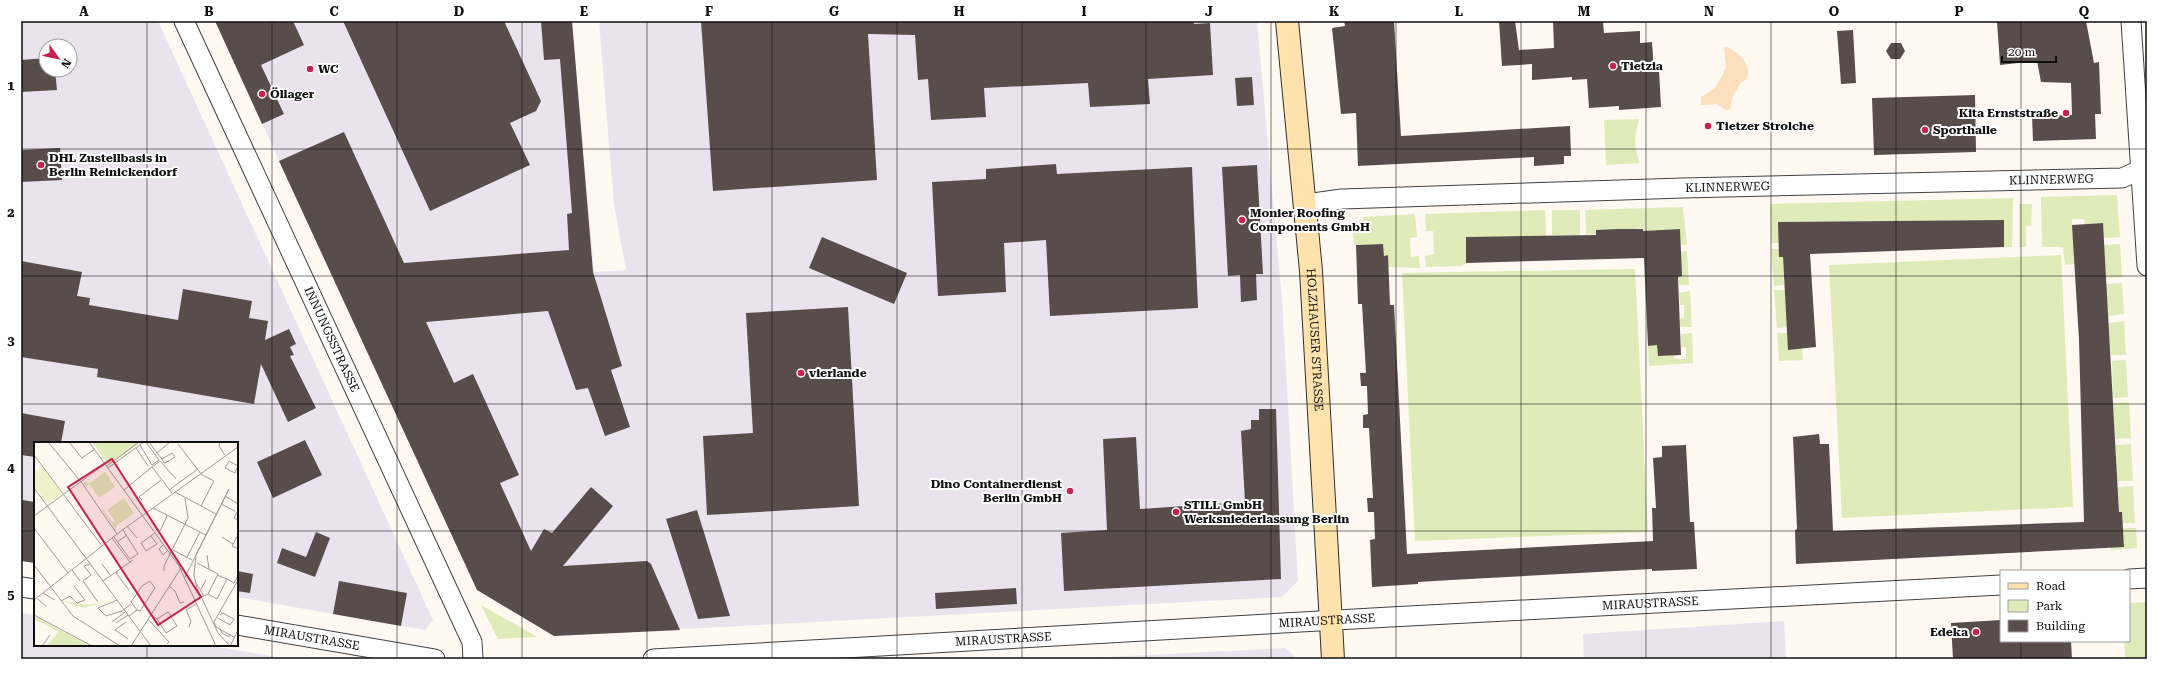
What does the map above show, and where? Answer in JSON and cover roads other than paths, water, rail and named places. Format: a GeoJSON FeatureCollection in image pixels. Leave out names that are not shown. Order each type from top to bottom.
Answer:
{"type":"FeatureCollection","features":[{"type":"Feature","properties":{"kind":"main road","name":"HOLZHAUSER STRASSE"},"geometry":{"type":"LineString","coordinates":[[1287,21],[1306,204],[1333,659]]}},
{"type":"Feature","properties":{"kind":"street","name":"INNUNGSSTRASSE"},"geometry":{"type":"LineString","coordinates":[[184,21],[472,642],[473,659]]}},
{"type":"Feature","properties":{"kind":"street"},"geometry":{"type":"LineString","coordinates":[[2131,21],[2144,169],[2147,266]]}},
{"type":"Feature","properties":{"kind":"street","name":"KLINNERWEG"},"geometry":{"type":"LineString","coordinates":[[1306,204],[1342,199],[1683,188],[2122,178],[2144,169]]}},
{"type":"Feature","properties":{"kind":"street"},"geometry":{"type":"LineString","coordinates":[[2130,579],[2147,578]]}},
{"type":"Feature","properties":{"kind":"street","name":"MIRAUSTRASSE"},"geometry":{"type":"LineString","coordinates":[[653,659],[2000,585]]}},
{"type":"Feature","properties":{"kind":"street"},"geometry":{"type":"LineString","coordinates":[[21,587],[34,590]]}},
{"type":"Feature","properties":{"kind":"street","name":"MIRAUSTRASSE"},"geometry":{"type":"LineString","coordinates":[[238,625],[434,659]]}},
{"type":"Feature","properties":{"kind":"place","name":"Tietzia"},"geometry":{"type":"Point","coordinates":[1613,66]}},
{"type":"Feature","properties":{"kind":"place","name":"WC"},"geometry":{"type":"Point","coordinates":[310,69]}},
{"type":"Feature","properties":{"kind":"place","name":"Öllager"},"geometry":{"type":"Point","coordinates":[262,94]}},
{"type":"Feature","properties":{"kind":"place","name":"Kita Ernststraße"},"geometry":{"type":"Point","coordinates":[2066,113]}},
{"type":"Feature","properties":{"kind":"place","name":"Tietzer Strolche"},"geometry":{"type":"Point","coordinates":[1708,126]}},
{"type":"Feature","properties":{"kind":"place","name":"Sporthalle"},"geometry":{"type":"Point","coordinates":[1925,130]}},
{"type":"Feature","properties":{"kind":"place","name":"DHL Zustellbasis in Berlin Reinickendorf"},"geometry":{"type":"Point","coordinates":[41,165]}},
{"type":"Feature","properties":{"kind":"place","name":"Monier Roofing Components GmbH"},"geometry":{"type":"Point","coordinates":[1242,220]}},
{"type":"Feature","properties":{"kind":"place","name":"vierlande"},"geometry":{"type":"Point","coordinates":[801,373]}},
{"type":"Feature","properties":{"kind":"place","name":"Dino Containerdienst Berlin GmbH"},"geometry":{"type":"Point","coordinates":[1070,491]}},
{"type":"Feature","properties":{"kind":"place","name":"STILL GmbH Werksniederlassung Berlin"},"geometry":{"type":"Point","coordinates":[1176,512]}},
{"type":"Feature","properties":{"kind":"place","name":"Edeka"},"geometry":{"type":"Point","coordinates":[1976,632]}}]}
